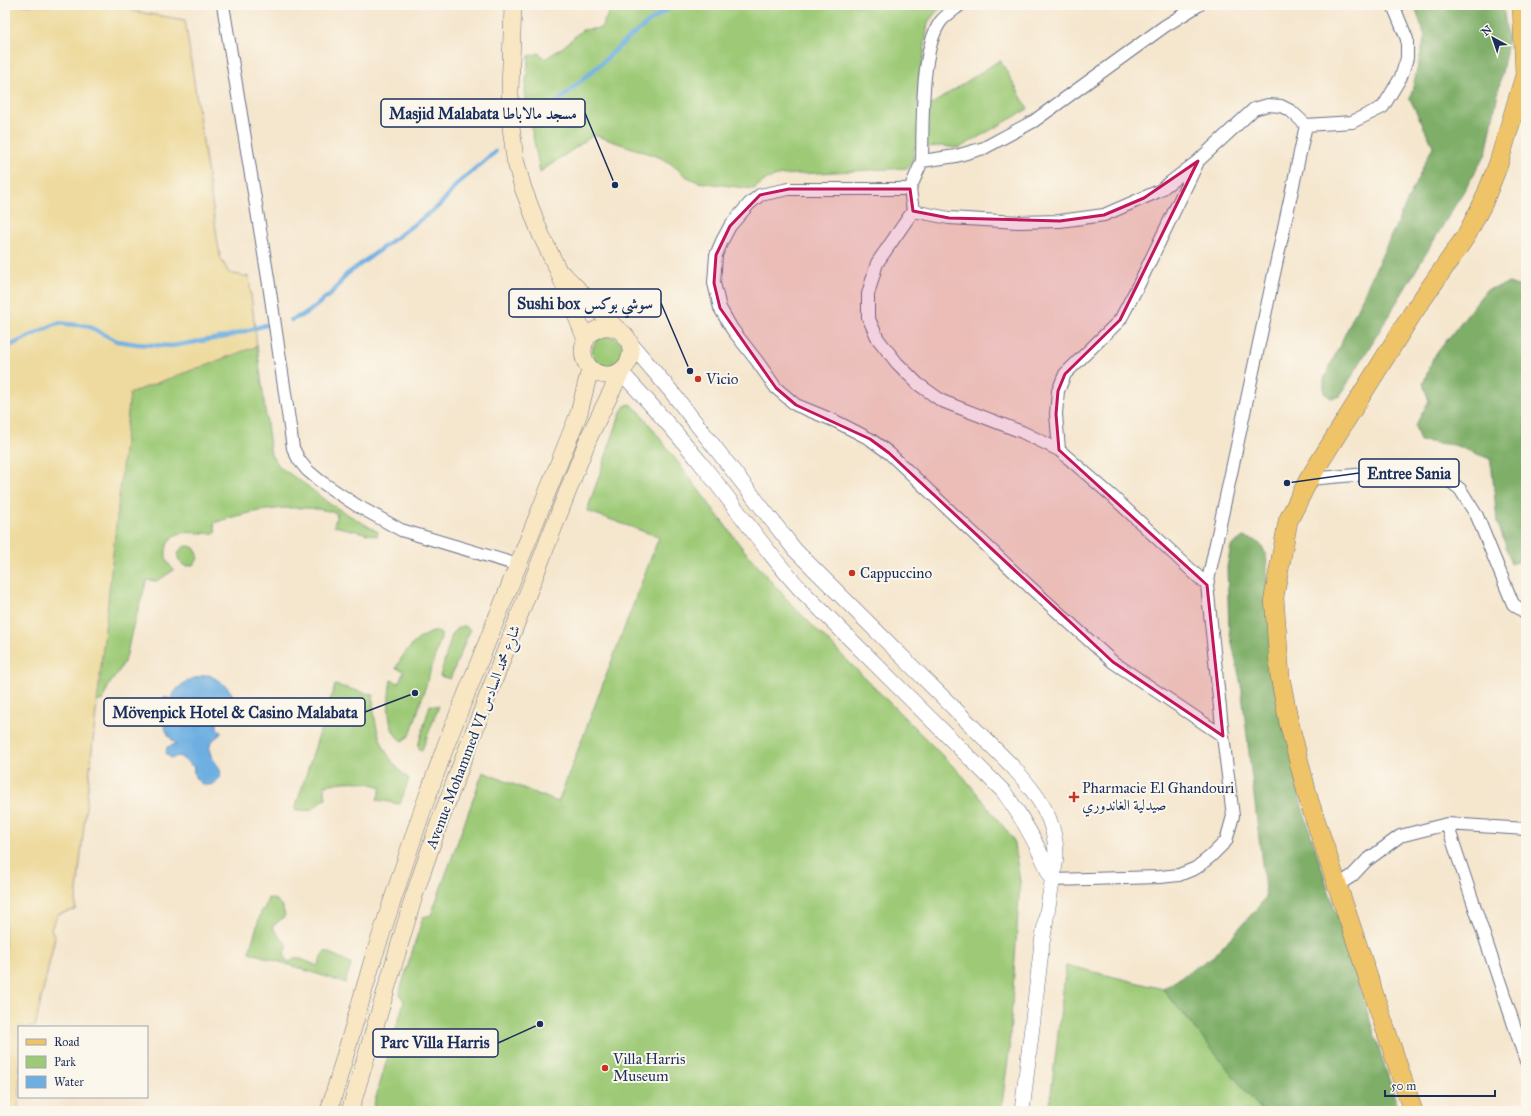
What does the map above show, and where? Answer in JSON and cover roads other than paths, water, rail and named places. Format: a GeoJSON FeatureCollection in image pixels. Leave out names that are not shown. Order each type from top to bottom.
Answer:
{"type":"FeatureCollection","features":[{"type":"Feature","properties":{"kind":"main road"},"geometry":{"type":"LineString","coordinates":[[513,5],[510,91],[511,127],[515,159],[523,188],[541,235],[557,268],[586,340]]}},
{"type":"Feature","properties":{"kind":"main road"},"geometry":{"type":"LineString","coordinates":[[1413,1111],[1309,801],[1289,723],[1280,677],[1274,597],[1288,521],[1309,479],[1414,311],[1466,236],[1483,203],[1498,165],[1526,75],[1522,5]]}},
{"type":"Feature","properties":{"kind":"main road"},"geometry":{"type":"LineString","coordinates":[[557,268],[600,313],[627,337],[630,343],[632,351],[630,359],[627,366],[621,372],[605,376],[597,374],[590,369],[586,363],[583,355],[583,347],[591,333],[599,328],[616,328]]}},
{"type":"Feature","properties":{"kind":"main road","name":"Avenue Mohammed VI شارع محمد السادس"},"geometry":{"type":"LineString","coordinates":[[329,1111],[373,960],[420,817],[447,742],[579,413],[590,369]]}},
{"type":"Feature","properties":{"kind":"main road","name":"Avenue Mohammed VI شارع محمد السادس"},"geometry":{"type":"LineString","coordinates":[[350,1111],[414,896],[441,819],[590,437],[621,372]]}},
{"type":"Feature","properties":{"kind":"street"},"geometry":{"type":"LineString","coordinates":[[223,5],[272,306],[293,448],[299,460],[320,481],[356,505],[400,530],[518,565]]}},
{"type":"Feature","properties":{"kind":"street"},"geometry":{"type":"LineString","coordinates":[[960,5],[942,20],[936,29],[932,41],[923,97],[922,161],[910,189],[913,211],[877,263],[868,294],[868,316],[878,339],[897,363],[918,384],[942,401],[1022,432],[1059,450],[1112,496],[1207,585]]}},
{"type":"Feature","properties":{"kind":"street"},"geometry":{"type":"LineString","coordinates":[[922,161],[956,156],[984,148],[1034,122],[1165,26],[1199,5]]}},
{"type":"Feature","properties":{"kind":"street"},"geometry":{"type":"LineString","coordinates":[[913,211],[950,218],[1018,222],[1060,221],[1104,215],[1159,191],[1198,161],[1254,109],[1268,105],[1282,106],[1291,111],[1306,125],[1352,122],[1383,107],[1391,96],[1401,77],[1407,58],[1407,39],[1393,5]]}},
{"type":"Feature","properties":{"kind":"street"},"geometry":{"type":"LineString","coordinates":[[1052,880],[1160,877],[1179,875],[1196,868],[1226,841],[1233,816],[1222,736],[1207,585],[1306,125]]}},
{"type":"Feature","properties":{"kind":"street"},"geometry":{"type":"LineString","coordinates":[[1059,450],[1056,406],[1058,391],[1065,374],[1120,320],[1140,284],[1198,161]]}},
{"type":"Feature","properties":{"kind":"street"},"geometry":{"type":"LineString","coordinates":[[910,189],[789,189],[760,195],[749,204],[730,226],[716,255],[714,283],[720,308],[732,328],[780,392],[796,405],[870,439],[889,453],[1029,586],[1113,662],[1222,736]]}},
{"type":"Feature","properties":{"kind":"street"},"geometry":{"type":"LineString","coordinates":[[630,343],[670,390],[795,550],[1012,766],[1030,788],[1052,824],[1055,835],[1056,858],[1042,943],[1022,1111]]}},
{"type":"Feature","properties":{"kind":"street"},"geometry":{"type":"LineString","coordinates":[[621,372],[703,466],[782,569],[801,590],[1003,791],[1032,833],[1052,880]]}},
{"type":"Feature","properties":{"kind":"street"},"geometry":{"type":"LineString","coordinates":[[1309,479],[1401,471],[1443,476],[1460,489],[1477,516],[1513,604],[1526,613]]}},
{"type":"Feature","properties":{"kind":"street"},"geometry":{"type":"LineString","coordinates":[[1447,824],[1526,1061]]}},
{"type":"Feature","properties":{"kind":"street"},"geometry":{"type":"LineString","coordinates":[[1338,885],[1352,876],[1366,861],[1400,836],[1447,824],[1526,829]]}},
{"type":"Feature","properties":{"kind":"water"},"geometry":{"type":"Polygon","coordinates":[[[209,675],[230,690],[234,698],[232,703],[235,708],[234,712],[227,711],[224,718],[219,719],[217,722],[217,729],[222,732],[212,742],[210,751],[219,767],[220,776],[214,783],[205,785],[195,777],[194,767],[179,756],[171,758],[166,754],[167,747],[176,744],[165,728],[162,710],[164,697],[171,699],[181,685],[197,677],[209,675]]]}},
{"type":"Feature","properties":{"kind":"waterway"},"geometry":{"type":"LineString","coordinates":[[545,114],[625,41],[674,5]]}},
{"type":"Feature","properties":{"kind":"waterway"},"geometry":{"type":"LineString","coordinates":[[291,320],[307,313],[333,292],[346,275],[440,205],[457,184],[495,152]]}},
{"type":"Feature","properties":{"kind":"waterway"},"geometry":{"type":"LineString","coordinates":[[5,348],[57,323],[88,326],[117,341],[172,346],[225,337],[266,325]]}},
{"type":"Feature","properties":{"kind":"place","name":"Masjid Malabata مسجد مالاباطا"},"geometry":{"type":"Point","coordinates":[615,185]}},
{"type":"Feature","properties":{"kind":"place","name":"Sushi box سوشي بوكس"},"geometry":{"type":"Point","coordinates":[690,371]}},
{"type":"Feature","properties":{"kind":"place","name":"Vicio"},"geometry":{"type":"Point","coordinates":[698,379]}},
{"type":"Feature","properties":{"kind":"place","name":"Entree Sania"},"geometry":{"type":"Point","coordinates":[1287,483]}},
{"type":"Feature","properties":{"kind":"place","name":"Cappuccino"},"geometry":{"type":"Point","coordinates":[852,573]}},
{"type":"Feature","properties":{"kind":"place","name":"Mövenpick Hotel & Casino Malabata"},"geometry":{"type":"Point","coordinates":[415,693]}},
{"type":"Feature","properties":{"kind":"place","name":"Pharmacie El Ghandouri صيدلية الغاندوري"},"geometry":{"type":"Point","coordinates":[1074,797]}},
{"type":"Feature","properties":{"kind":"place","name":"Parc Villa Harris"},"geometry":{"type":"Point","coordinates":[540,1024]}},
{"type":"Feature","properties":{"kind":"place","name":"Villa Harris Museum"},"geometry":{"type":"Point","coordinates":[605,1068]}}]}
